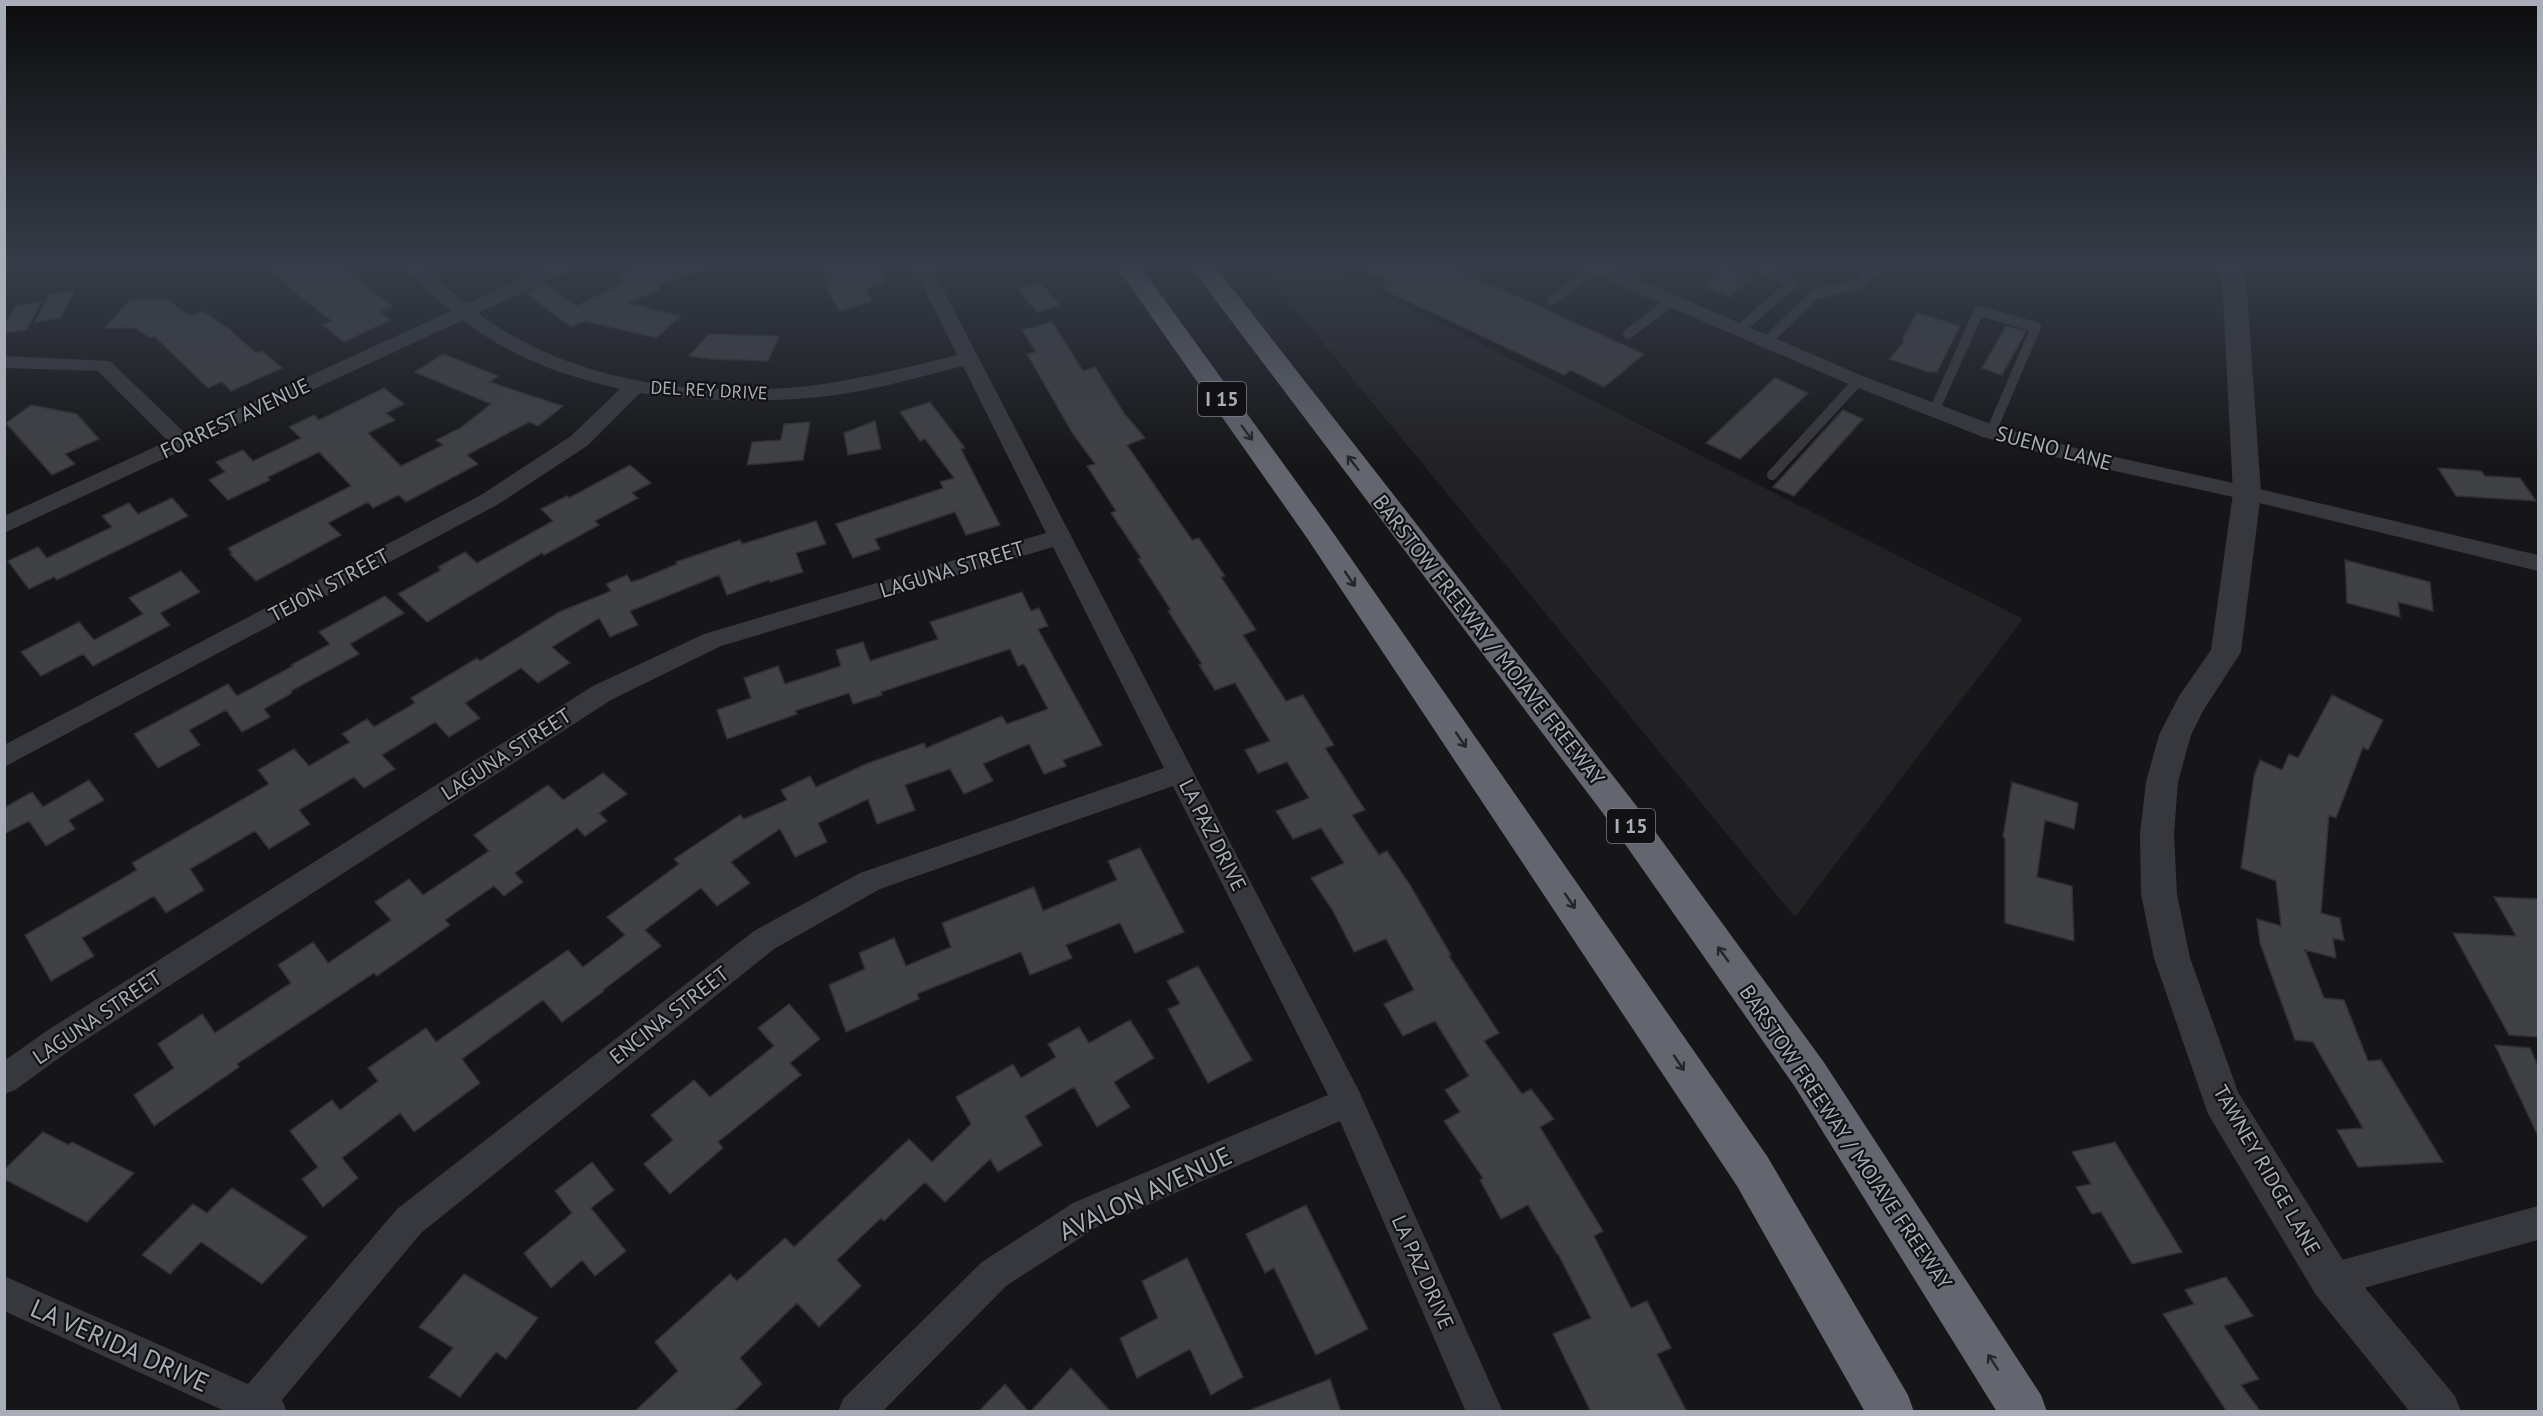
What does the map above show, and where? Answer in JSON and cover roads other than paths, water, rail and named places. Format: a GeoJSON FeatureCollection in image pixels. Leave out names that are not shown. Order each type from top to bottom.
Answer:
{"type":"FeatureCollection","features":[{"type":"Feature","properties":{"kind":"highway","name":"I 15"},"geometry":{"type":"LineString","coordinates":[[1175,332],[1324,541],[1752,1171],[1891,1412]]}},
{"type":"Feature","properties":{"kind":"highway","name":"BARSTOW FREEWAY / MOJAVE FREEWAY"},"geometry":{"type":"LineString","coordinates":[[1253,332],[1630,824],[1809,1074],[2024,1412]]}},
{"type":"Feature","properties":{"kind":"street","name":"FORREST AVENUE"},"geometry":{"type":"LineString","coordinates":[[4,525],[419,332]]}},
{"type":"Feature","properties":{"kind":"street","name":"DEL REY DRIVE"},"geometry":{"type":"LineString","coordinates":[[495,332],[513,345],[557,366],[635,386],[707,393],[784,394],[861,384],[968,358]]}},
{"type":"Feature","properties":{"kind":"street","name":"LA PAZ DRIVE"},"geometry":{"type":"LineString","coordinates":[[955,332],[1348,1101],[1485,1412]]}},
{"type":"Feature","properties":{"kind":"street","name":"SUENO LANE"},"geometry":{"type":"LineString","coordinates":[[1743,332],[1858,381],[1991,432],[2078,456],[2247,493],[2538,563]]}},
{"type":"Feature","properties":{"kind":"street","name":"TAWNEY RIDGE LANE"},"geometry":{"type":"LineString","coordinates":[[2237,332],[2247,493],[2226,652],[2190,705],[2175,735],[2162,782],[2157,834],[2159,894],[2172,958],[2222,1101],[2331,1280],[2439,1412]]}},
{"type":"Feature","properties":{"kind":"street"},"geometry":{"type":"LineString","coordinates":[[4,363],[103,365],[182,442]]}},
{"type":"Feature","properties":{"kind":"street","name":"TEJON STREET"},"geometry":{"type":"LineString","coordinates":[[4,757],[489,500],[579,441],[635,386]]}},
{"type":"Feature","properties":{"kind":"street","name":"LAGUNA STREET"},"geometry":{"type":"LineString","coordinates":[[4,1080],[58,1040],[602,693],[713,640],[1060,537]]}},
{"type":"Feature","properties":{"kind":"street","name":"ENCINA STREET"},"geometry":{"type":"LineString","coordinates":[[261,1408],[409,1221],[764,940],[870,881],[1181,773]]}},
{"type":"Feature","properties":{"kind":"street","name":"AVALON AVENUE"},"geometry":{"type":"LineString","coordinates":[[856,1412],[994,1274],[1085,1215],[1348,1101]]}},
{"type":"Feature","properties":{"kind":"street"},"geometry":{"type":"LineString","coordinates":[[2331,1280],[2538,1223]]}},
{"type":"Feature","properties":{"kind":"street","name":"LA VERIDA DRIVE"},"geometry":{"type":"LineString","coordinates":[[4,1293],[261,1408]]}},
{"type":"Feature","properties":{"kind":"lane"},"geometry":{"type":"LineString","coordinates":[[1766,342],[1776,332]]}},
{"type":"Feature","properties":{"kind":"lane"},"geometry":{"type":"LineString","coordinates":[[1934,411],[1970,332]]}},
{"type":"Feature","properties":{"kind":"lane"},"geometry":{"type":"LineString","coordinates":[[1991,432],[2034,332]]}},
{"type":"Feature","properties":{"kind":"lane"},"geometry":{"type":"LineString","coordinates":[[1772,475],[1858,381]]}}]}
